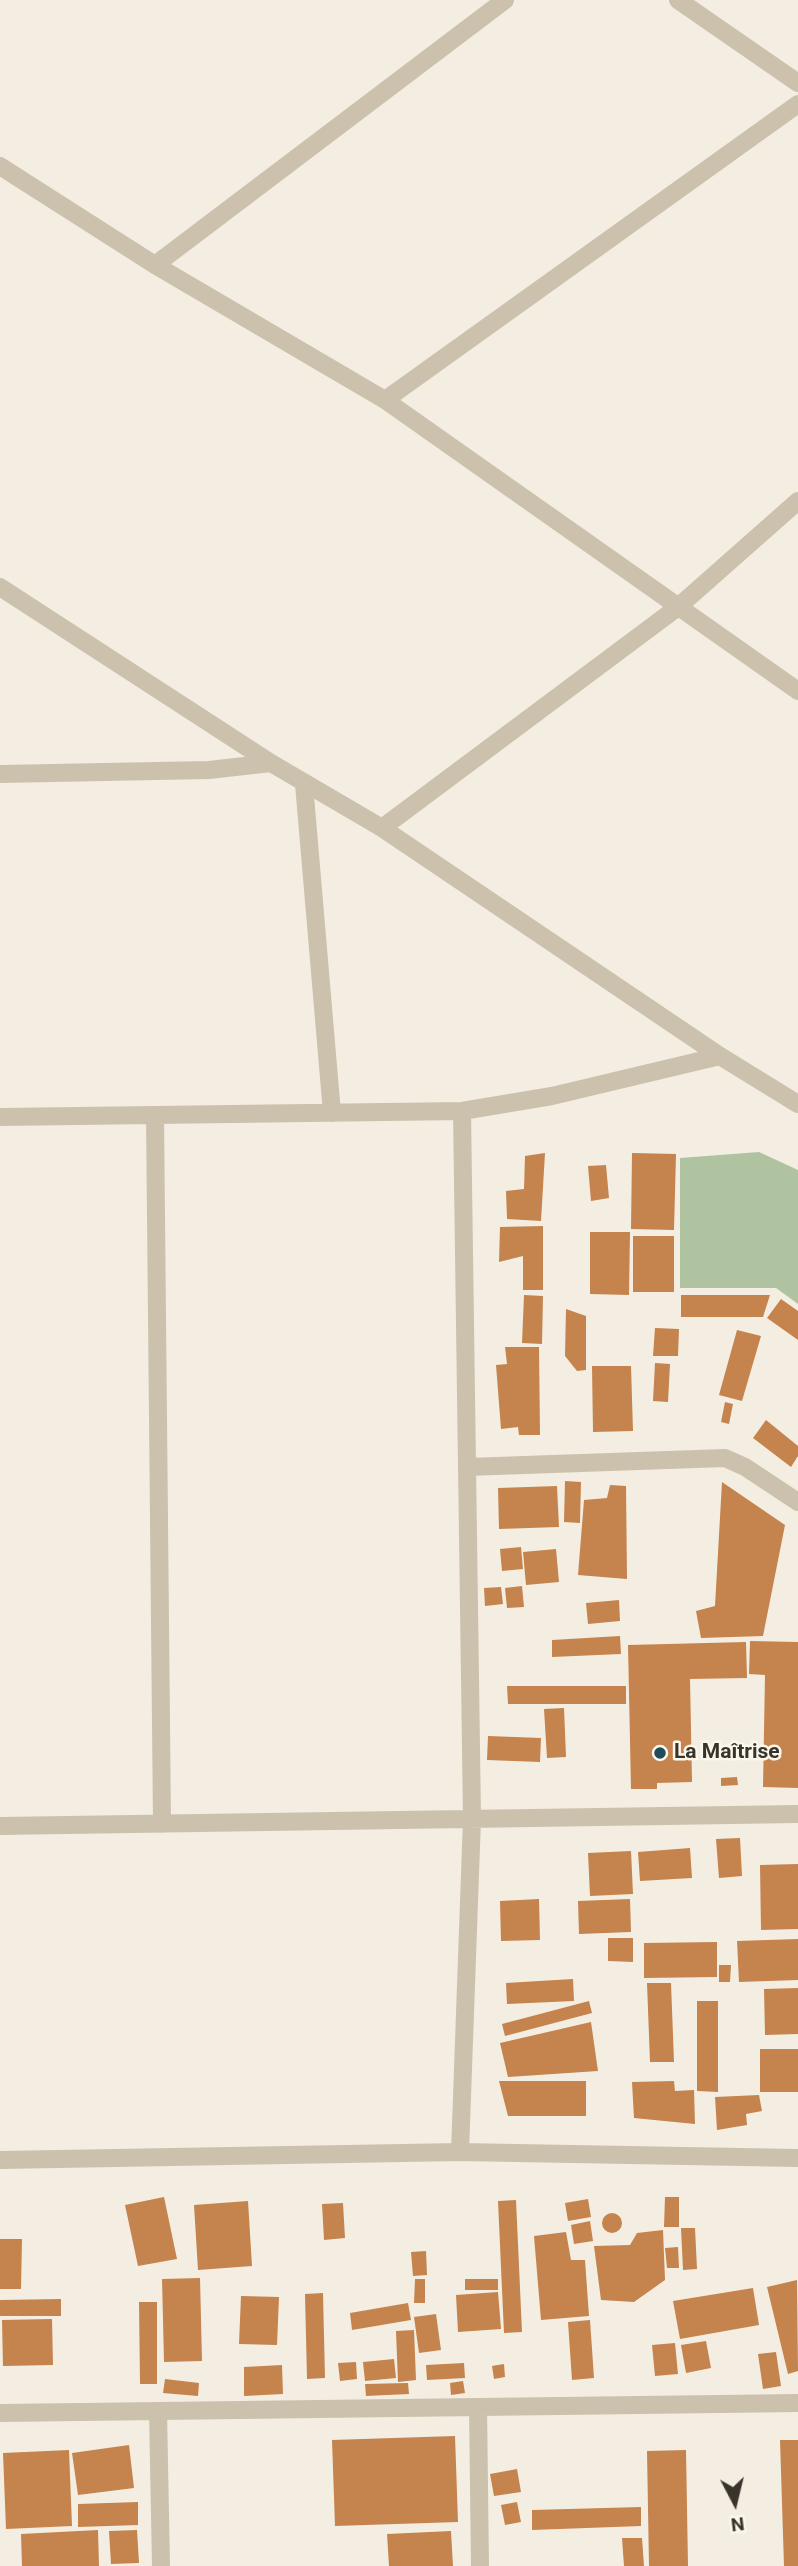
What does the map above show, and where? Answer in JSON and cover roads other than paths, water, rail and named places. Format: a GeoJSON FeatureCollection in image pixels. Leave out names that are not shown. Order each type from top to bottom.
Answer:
{"type":"FeatureCollection","features":[{"type":"Feature","properties":{"kind":"street"},"geometry":{"type":"LineString","coordinates":[[155,265],[505,0]]}},
{"type":"Feature","properties":{"kind":"street"},"geometry":{"type":"LineString","coordinates":[[677,0],[798,83]]}},
{"type":"Feature","properties":{"kind":"street"},"geometry":{"type":"LineString","coordinates":[[385,400],[798,104]]}},
{"type":"Feature","properties":{"kind":"street"},"geometry":{"type":"LineString","coordinates":[[0,166],[155,265],[385,400],[798,691]]}},
{"type":"Feature","properties":{"kind":"street"},"geometry":{"type":"LineString","coordinates":[[382,828],[678,607],[798,500]]}},
{"type":"Feature","properties":{"kind":"street"},"geometry":{"type":"LineString","coordinates":[[0,587],[304,784],[382,828],[720,1056],[798,1104]]}},
{"type":"Feature","properties":{"kind":"street"},"geometry":{"type":"LineString","coordinates":[[0,774],[209,771],[271,763]]}},
{"type":"Feature","properties":{"kind":"street"},"geometry":{"type":"LineString","coordinates":[[304,784],[332,1113]]}},
{"type":"Feature","properties":{"kind":"street"},"geometry":{"type":"LineString","coordinates":[[0,1117],[462,1111],[552,1096],[720,1056]]}},
{"type":"Feature","properties":{"kind":"street"},"geometry":{"type":"LineString","coordinates":[[460,2152],[472,1819],[462,1111]]}},
{"type":"Feature","properties":{"kind":"street"},"geometry":{"type":"LineString","coordinates":[[155,1115],[162,1824]]}},
{"type":"Feature","properties":{"kind":"street"},"geometry":{"type":"LineString","coordinates":[[467,1467],[725,1458],[746,1467],[798,1502]]}},
{"type":"Feature","properties":{"kind":"street"},"geometry":{"type":"LineString","coordinates":[[0,1826],[798,1814]]}},
{"type":"Feature","properties":{"kind":"street"},"geometry":{"type":"LineString","coordinates":[[0,2160],[460,2152],[798,2158]]}},
{"type":"Feature","properties":{"kind":"street"},"geometry":{"type":"LineString","coordinates":[[0,2413],[798,2403]]}},
{"type":"Feature","properties":{"kind":"street"},"geometry":{"type":"LineString","coordinates":[[478,2407],[480,2566]]}},
{"type":"Feature","properties":{"kind":"street"},"geometry":{"type":"LineString","coordinates":[[158,2411],[160,2566]]}},
{"type":"Feature","properties":{"kind":"place","name":"La Maîtrise"},"geometry":{"type":"Point","coordinates":[660,1753]}}]}
